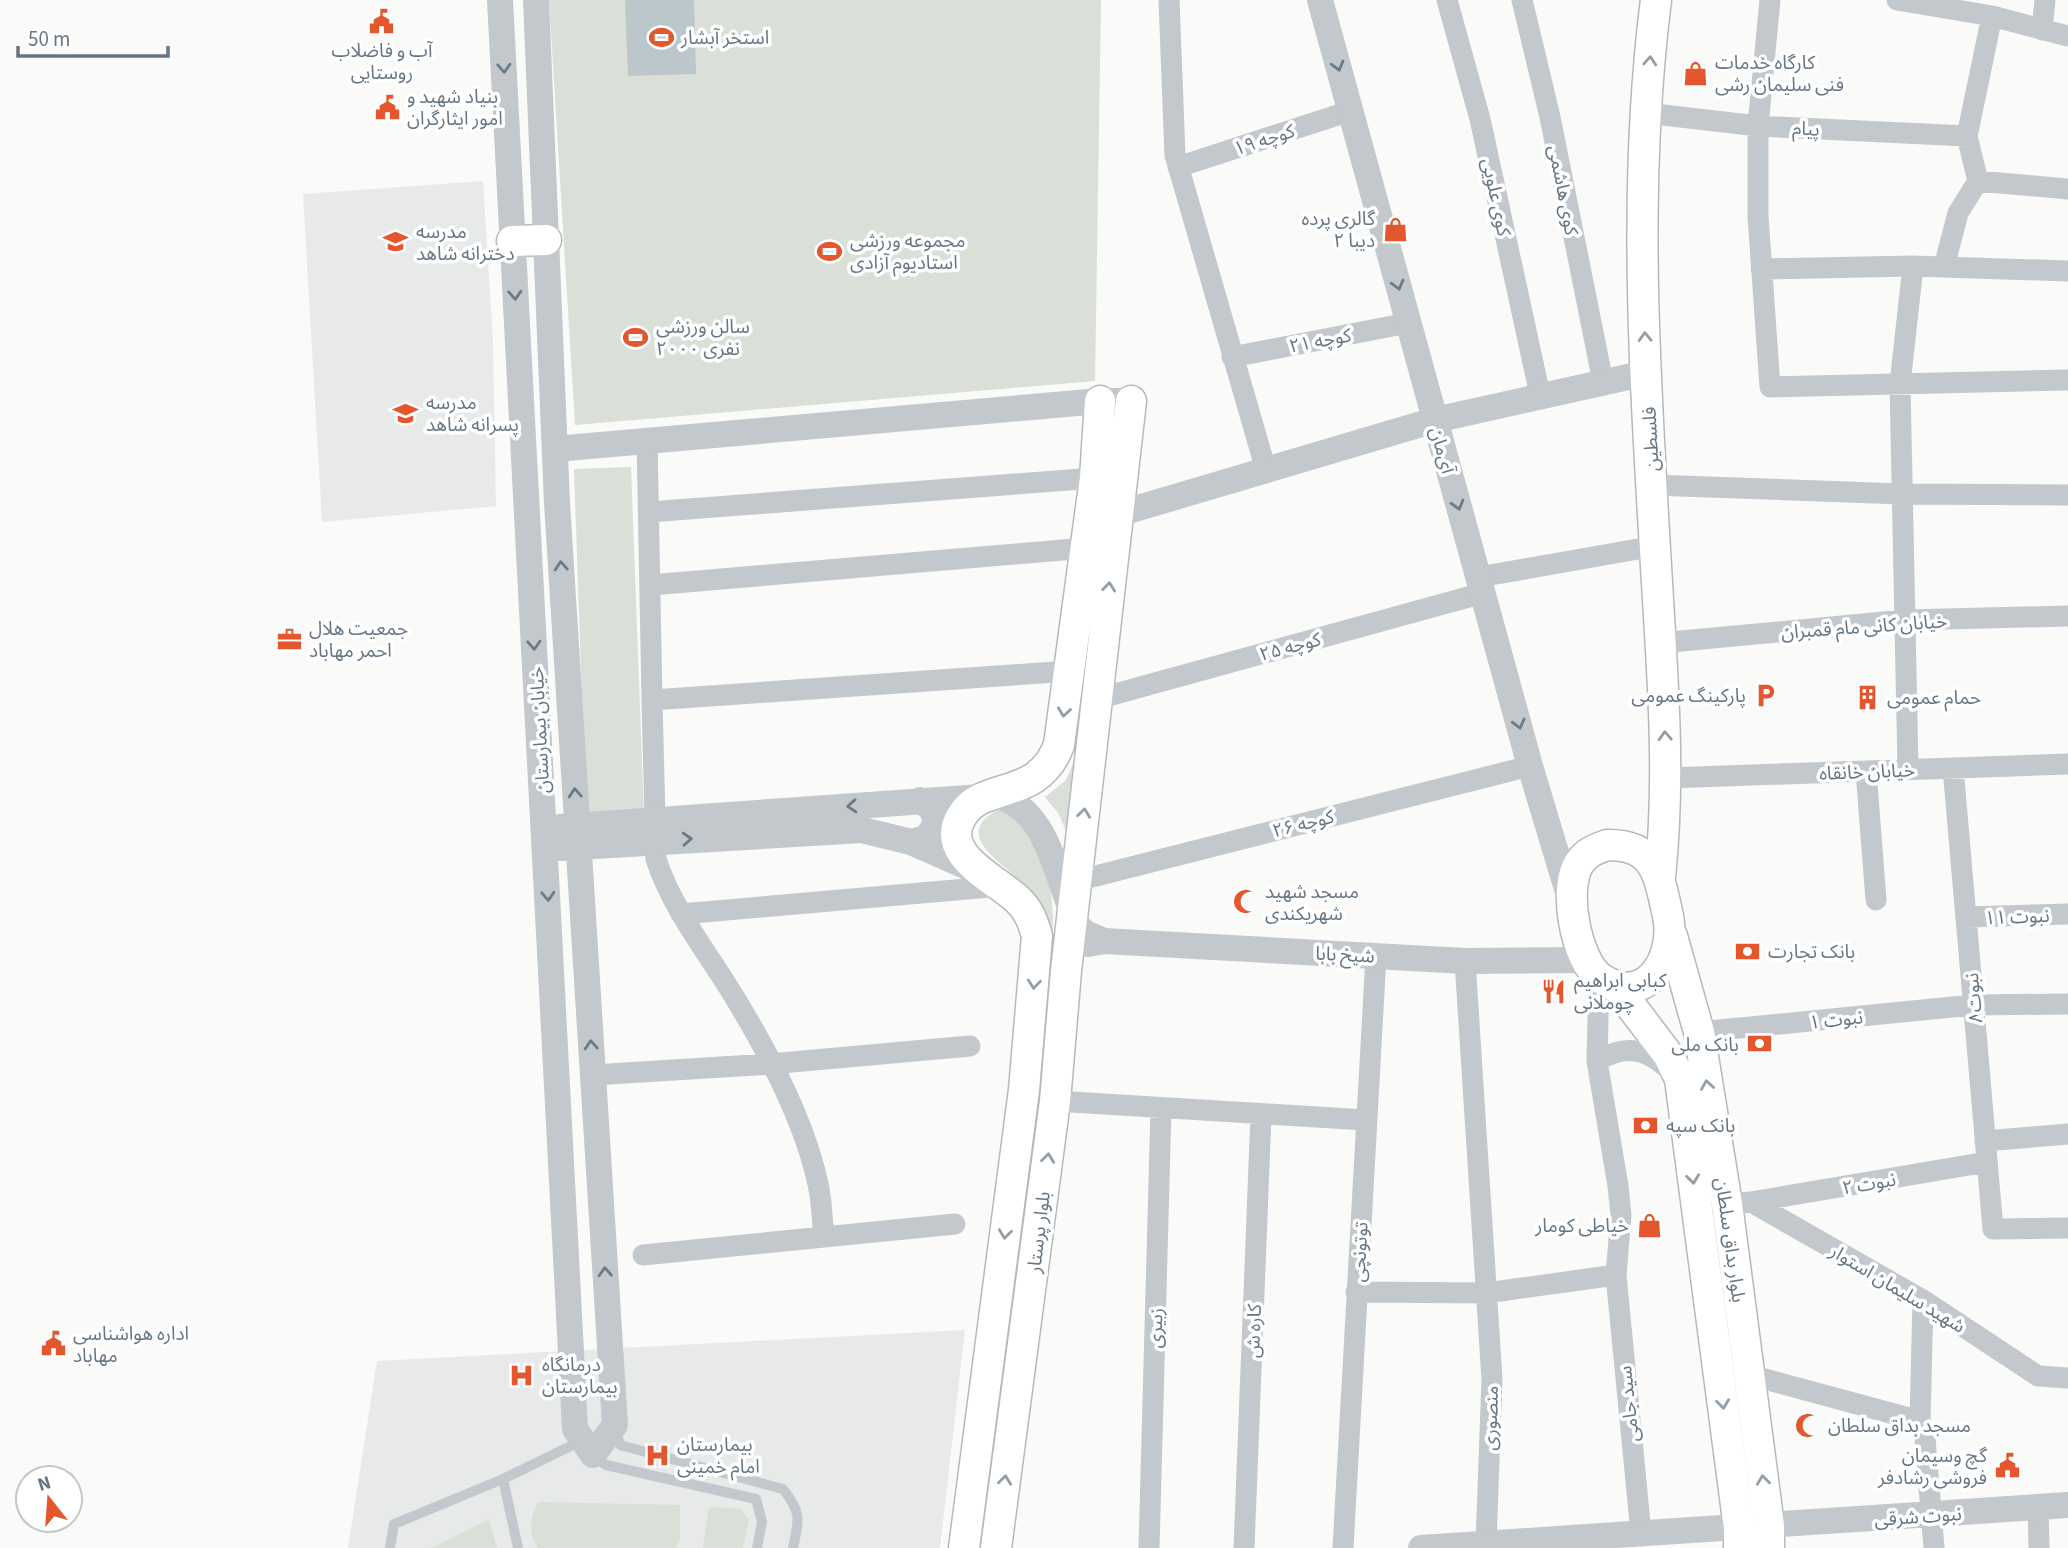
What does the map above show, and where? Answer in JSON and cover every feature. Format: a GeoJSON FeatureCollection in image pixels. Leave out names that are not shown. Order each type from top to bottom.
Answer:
{"type":"FeatureCollection","features":[{"type":"Feature","properties":{"kind":"main road","name":"فلسطین"},"geometry":{"type":"LineString","coordinates":[[1656,0],[1646,113],[1642,217],[1646,373],[1667,778],[1660,877]]}},
{"type":"Feature","properties":{"kind":"main road"},"geometry":{"type":"LineString","coordinates":[[512,241],[546,240]]}},
{"type":"Feature","properties":{"kind":"main road"},"geometry":{"type":"LineString","coordinates":[[1100,401],[1095,478],[1104,513]]}},
{"type":"Feature","properties":{"kind":"main road"},"geometry":{"type":"LineString","coordinates":[[964,1548],[1024,1090],[1037,936],[1031,917],[1019,900],[991,880],[963,854],[958,827],[962,815],[971,805],[1036,778],[1053,763],[1059,745],[1086,548],[1104,513],[1131,401]]}},
{"type":"Feature","properties":{"kind":"main road","name":"بلوار پرستار"},"geometry":{"type":"LineString","coordinates":[[996,1548],[1055,1101],[1066,971],[1097,699],[1104,513]]}},
{"type":"Feature","properties":{"kind":"main road"},"geometry":{"type":"LineString","coordinates":[[1600,974],[1632,986],[1649,980],[1661,970],[1672,936],[1660,877],[1651,862],[1639,851],[1626,845],[1606,845],[1590,851],[1573,876],[1570,899],[1600,974],[1669,1056],[1681,1079],[1739,1538]]}},
{"type":"Feature","properties":{"kind":"main road","name":"بلوار بداق سلطان"},"geometry":{"type":"LineString","coordinates":[[1672,936],[1699,1032],[1739,1203],[1750,1375],[1769,1537]]}},
{"type":"Feature","properties":{"kind":"street","name":"خیابان بیمارستان"},"geometry":{"type":"LineString","coordinates":[[500,0],[575,1429],[588,1448]]}},
{"type":"Feature","properties":{"kind":"street"},"geometry":{"type":"LineString","coordinates":[[536,0],[555,449],[615,1425],[588,1448]]}},
{"type":"Feature","properties":{"kind":"street"},"geometry":{"type":"LineString","coordinates":[[1169,0],[1175,155],[1266,470]]}},
{"type":"Feature","properties":{"kind":"street","name":"آی‌مان"},"geometry":{"type":"LineString","coordinates":[[1320,0],[1530,766],[1570,899]]}},
{"type":"Feature","properties":{"kind":"street","name":"کوی علویی"},"geometry":{"type":"LineString","coordinates":[[1447,0],[1480,119],[1540,395]]}},
{"type":"Feature","properties":{"kind":"street","name":"کوی هاشمی"},"geometry":{"type":"LineString","coordinates":[[1521,0],[1552,130],[1603,382]]}},
{"type":"Feature","properties":{"kind":"street"},"geometry":{"type":"LineString","coordinates":[[1770,0],[1758,126],[1761,269],[1770,387],[2068,380]]}},
{"type":"Feature","properties":{"kind":"street"},"geometry":{"type":"LineString","coordinates":[[1896,0],[1992,16],[2068,36]]}},
{"type":"Feature","properties":{"kind":"street"},"geometry":{"type":"LineString","coordinates":[[2042,30],[2045,0]]}},
{"type":"Feature","properties":{"kind":"street"},"geometry":{"type":"LineString","coordinates":[[1944,267],[1958,213],[1978,181],[1967,136],[1992,16]]}},
{"type":"Feature","properties":{"kind":"street","name":"کوچه ۱۹"},"geometry":{"type":"LineString","coordinates":[[1178,167],[1350,111]]}},
{"type":"Feature","properties":{"kind":"street","name":"پیام"},"geometry":{"type":"LineString","coordinates":[[1646,113],[1758,126],[1967,136]]}},
{"type":"Feature","properties":{"kind":"street"},"geometry":{"type":"LineString","coordinates":[[1978,181],[2068,190]]}},
{"type":"Feature","properties":{"kind":"street"},"geometry":{"type":"LineString","coordinates":[[1761,269],[1913,266],[2068,271]]}},
{"type":"Feature","properties":{"kind":"street"},"geometry":{"type":"LineString","coordinates":[[1908,769],[1900,384],[1913,266]]}},
{"type":"Feature","properties":{"kind":"street","name":"کوچه ۲۱"},"geometry":{"type":"LineString","coordinates":[[1232,357],[1408,323]]}},
{"type":"Feature","properties":{"kind":"street"},"geometry":{"type":"LineString","coordinates":[[1104,513],[1435,421],[1646,373]]}},
{"type":"Feature","properties":{"kind":"street"},"geometry":{"type":"LineString","coordinates":[[555,449],[1100,401],[1131,401]]}},
{"type":"Feature","properties":{"kind":"street"},"geometry":{"type":"LineString","coordinates":[[647,441],[656,859],[663,881],[681,914],[758,1035],[808,1145],[819,1186],[824,1237]]}},
{"type":"Feature","properties":{"kind":"street"},"geometry":{"type":"LineString","coordinates":[[649,512],[1095,478]]}},
{"type":"Feature","properties":{"kind":"street"},"geometry":{"type":"LineString","coordinates":[[1652,485],[1902,494],[2068,495]]}},
{"type":"Feature","properties":{"kind":"street","name":"کوچه ۲۵"},"geometry":{"type":"LineString","coordinates":[[1097,699],[1481,585],[1655,546]]}},
{"type":"Feature","properties":{"kind":"street"},"geometry":{"type":"LineString","coordinates":[[652,585],[1086,548]]}},
{"type":"Feature","properties":{"kind":"street","name":"خیابان کانی مام قمبران"},"geometry":{"type":"LineString","coordinates":[[1660,643],[1905,620],[2068,616]]}},
{"type":"Feature","properties":{"kind":"street"},"geometry":{"type":"LineString","coordinates":[[652,700],[1070,671]]}},
{"type":"Feature","properties":{"kind":"street","name":"خیابان خانقاه"},"geometry":{"type":"LineString","coordinates":[[1667,778],[2068,764]]}},
{"type":"Feature","properties":{"kind":"street","name":"کوچه ۲۶"},"geometry":{"type":"LineString","coordinates":[[1076,881],[1530,766]]}},
{"type":"Feature","properties":{"kind":"street","name":"نبوت۸"},"geometry":{"type":"LineString","coordinates":[[1952,768],[1993,1229],[2068,1228]]}},
{"type":"Feature","properties":{"kind":"street"},"geometry":{"type":"LineString","coordinates":[[1866,771],[1876,900]]}},
{"type":"Feature","properties":{"kind":"street"},"geometry":{"type":"LineString","coordinates":[[545,839],[654,831],[920,800],[996,796],[1021,806],[1037,826],[1072,914],[1085,933],[1104,941]]}},
{"type":"Feature","properties":{"kind":"street"},"geometry":{"type":"LineString","coordinates":[[911,842],[926,838],[936,824],[932,809],[920,800]]}},
{"type":"Feature","properties":{"kind":"street"},"geometry":{"type":"LineString","coordinates":[[654,831],[862,830],[911,842],[991,880]]}},
{"type":"Feature","properties":{"kind":"street"},"geometry":{"type":"LineString","coordinates":[[681,914],[991,880]]}},
{"type":"Feature","properties":{"kind":"street","name":"نبوت ۱۱"},"geometry":{"type":"LineString","coordinates":[[1966,917],[2068,914]]}},
{"type":"Feature","properties":{"kind":"street"},"geometry":{"type":"LineString","coordinates":[[1066,971],[1078,949],[1104,941]]}},
{"type":"Feature","properties":{"kind":"street","name":"شیخ بابا"},"geometry":{"type":"LineString","coordinates":[[1104,941],[1465,961],[1600,974]]}},
{"type":"Feature","properties":{"kind":"street","name":"توتونچی"},"geometry":{"type":"LineString","coordinates":[[1343,1548],[1376,956]]}},
{"type":"Feature","properties":{"kind":"street","name":"منصوری"},"geometry":{"type":"LineString","coordinates":[[1465,961],[1492,1379],[1486,1544]]}},
{"type":"Feature","properties":{"kind":"street","name":"سید جامی"},"geometry":{"type":"LineString","coordinates":[[1600,974],[1597,1061],[1621,1215],[1616,1275],[1641,1533]]}},
{"type":"Feature","properties":{"kind":"street","name":"نبوت ۱"},"geometry":{"type":"LineString","coordinates":[[1699,1032],[1973,1005],[2068,1004]]}},
{"type":"Feature","properties":{"kind":"street"},"geometry":{"type":"LineString","coordinates":[[593,1075],[770,1064],[970,1046]]}},
{"type":"Feature","properties":{"kind":"street"},"geometry":{"type":"LineString","coordinates":[[1597,1061],[1625,1049],[1636,1051],[1662,1063],[1681,1079]]}},
{"type":"Feature","properties":{"kind":"street"},"geometry":{"type":"LineString","coordinates":[[1055,1101],[1366,1120]]}},
{"type":"Feature","properties":{"kind":"street","name":"زبیری"},"geometry":{"type":"LineString","coordinates":[[1149,1548],[1161,1108]]}},
{"type":"Feature","properties":{"kind":"street","name":"کاره ش"},"geometry":{"type":"LineString","coordinates":[[1244,1548],[1261,1114]]}},
{"type":"Feature","properties":{"kind":"street","name":"نبوت ۲"},"geometry":{"type":"LineString","coordinates":[[1739,1203],[2068,1134]]}},
{"type":"Feature","properties":{"kind":"street","name":"شهید سلیمان استوار"},"geometry":{"type":"LineString","coordinates":[[1739,1203],[1923,1300],[2038,1376],[2068,1378]]}},
{"type":"Feature","properties":{"kind":"street"},"geometry":{"type":"LineString","coordinates":[[643,1255],[955,1224]]}},
{"type":"Feature","properties":{"kind":"street"},"geometry":{"type":"LineString","coordinates":[[1356,1292],[1486,1293],[1616,1275]]}},
{"type":"Feature","properties":{"kind":"street"},"geometry":{"type":"LineString","coordinates":[[1923,1300],[1920,1421],[1925,1438],[1934,1515],[1934,1548]]}},
{"type":"Feature","properties":{"kind":"street"},"geometry":{"type":"LineString","coordinates":[[569,1315],[608,1313]]}},
{"type":"Feature","properties":{"kind":"street"},"geometry":{"type":"LineString","coordinates":[[1750,1375],[1920,1421]]}},
{"type":"Feature","properties":{"kind":"street","name":"نبوت شرقی"},"geometry":{"type":"LineString","coordinates":[[1421,1548],[1641,1533],[1769,1537],[1934,1515],[2068,1505]]}},
{"type":"Feature","properties":{"kind":"street"},"geometry":{"type":"LineString","coordinates":[[2038,1507],[2039,1548]]}},
{"type":"Feature","properties":{"kind":"lane"},"geometry":{"type":"LineString","coordinates":[[615,1425],[620,1446],[783,1489],[797,1506],[799,1520],[793,1548]]}},
{"type":"Feature","properties":{"kind":"lane"},"geometry":{"type":"LineString","coordinates":[[390,1548],[394,1524],[503,1479],[588,1448],[606,1465],[756,1499],[762,1522],[757,1548]]}},
{"type":"Feature","properties":{"kind":"lane"},"geometry":{"type":"LineString","coordinates":[[503,1479],[518,1548]]}},
{"type":"Feature","properties":{"kind":"shaded area","name":"مجموعه ورزشی استادیوم آزادی"},"geometry":{"type":"Polygon","coordinates":[[[549,0],[1101,0],[1095,381],[575,425],[549,0]]]}},
{"type":"Feature","properties":{"kind":"shaded area","name":"استخر آبشار"},"geometry":{"type":"Polygon","coordinates":[[[625,0],[694,0],[696,74],[628,76],[625,0]]]}},
{"type":"Feature","properties":{"kind":"shaded area"},"geometry":{"type":"Polygon","coordinates":[[[483,181],[493,343],[496,506],[322,522],[303,194],[483,181]]]}},
{"type":"Feature","properties":{"kind":"shaded area"},"geometry":{"type":"Polygon","coordinates":[[[631,467],[644,814],[586,818],[574,469],[631,467]]]}},
{"type":"Feature","properties":{"kind":"shaded area"},"geometry":{"type":"Polygon","coordinates":[[[1078,752],[1068,835],[1058,813],[1045,797],[1066,780],[1078,752]]]}},
{"type":"Feature","properties":{"kind":"shaded area"},"geometry":{"type":"Polygon","coordinates":[[[997,810],[1012,813],[1022,819],[1047,874],[1053,919],[1049,967],[1044,923],[1035,898],[982,844],[979,832],[983,821],[997,810]]]}},
{"type":"Feature","properties":{"kind":"shaded area","name":"بیمارستان امام خمینی"},"geometry":{"type":"Polygon","coordinates":[[[965,1330],[940,1548],[348,1548],[377,1361],[965,1330]]]}},
{"type":"Feature","properties":{"kind":"shaded area"},"geometry":{"type":"Polygon","coordinates":[[[538,1502],[680,1505],[680,1540],[676,1548],[538,1548],[532,1536],[531,1525],[538,1502]]]}},
{"type":"Feature","properties":{"kind":"shaded area"},"geometry":{"type":"Polygon","coordinates":[[[709,1507],[741,1509],[749,1520],[743,1548],[703,1548],[709,1507]]]}},
{"type":"Feature","properties":{"kind":"shaded area"},"geometry":{"type":"Polygon","coordinates":[[[489,1519],[497,1548],[431,1548],[489,1519]]]}},
{"type":"Feature","properties":{"kind":"place","name":"آب و فاضلاب روستایی"},"geometry":{"type":"Point","coordinates":[382,22]}},
{"type":"Feature","properties":{"kind":"place","name":"استخر آبشار"},"geometry":{"type":"Point","coordinates":[661,37]}},
{"type":"Feature","properties":{"kind":"place","name":"کارگاه خدمات فنی سلیمان رشی"},"geometry":{"type":"Point","coordinates":[1695,73]}},
{"type":"Feature","properties":{"kind":"place","name":"بنیاد شهید و امور ایثارگران"},"geometry":{"type":"Point","coordinates":[387,107]}},
{"type":"Feature","properties":{"kind":"place","name":"گالری پرده دیبا ۲"},"geometry":{"type":"Point","coordinates":[1395,229]}},
{"type":"Feature","properties":{"kind":"place","name":"مدرسه دخترانه شاهد"},"geometry":{"type":"Point","coordinates":[396,242]}},
{"type":"Feature","properties":{"kind":"place","name":"مجموعه ورزشی استادیوم آزادی"},"geometry":{"type":"Point","coordinates":[830,251]}},
{"type":"Feature","properties":{"kind":"place","name":"سالن ورزشی ۲۰۰۰ نفری"},"geometry":{"type":"Point","coordinates":[636,337]}},
{"type":"Feature","properties":{"kind":"place","name":"مدرسه پسرانه شاهد"},"geometry":{"type":"Point","coordinates":[406,413]}},
{"type":"Feature","properties":{"kind":"place","name":"جمعیت هلال احمر مهاباد"},"geometry":{"type":"Point","coordinates":[289,639]}},
{"type":"Feature","properties":{"kind":"place","name":"پارکینگ عمومی"},"geometry":{"type":"Point","coordinates":[1766,695]}},
{"type":"Feature","properties":{"kind":"place","name":"حمام عمومی"},"geometry":{"type":"Point","coordinates":[1867,697]}},
{"type":"Feature","properties":{"kind":"place","name":"مسجد شهید شهریکندی"},"geometry":{"type":"Point","coordinates":[1245,902]}},
{"type":"Feature","properties":{"kind":"place","name":"بانک تجارت"},"geometry":{"type":"Point","coordinates":[1748,951]}},
{"type":"Feature","properties":{"kind":"place","name":"کبابی ابراهیم چوملانی"},"geometry":{"type":"Point","coordinates":[1554,991]}},
{"type":"Feature","properties":{"kind":"place","name":"بانک ملی"},"geometry":{"type":"Point","coordinates":[1759,1044]}},
{"type":"Feature","properties":{"kind":"place","name":"بانک سپه"},"geometry":{"type":"Point","coordinates":[1646,1125]}},
{"type":"Feature","properties":{"kind":"place","name":"خیاطی کومار"},"geometry":{"type":"Point","coordinates":[1649,1225]}},
{"type":"Feature","properties":{"kind":"place","name":"اداره هواشناسی مهاباد"},"geometry":{"type":"Point","coordinates":[53,1344]}},
{"type":"Feature","properties":{"kind":"place","name":"درمانگاه بیمارستان"},"geometry":{"type":"Point","coordinates":[522,1375]}},
{"type":"Feature","properties":{"kind":"place","name":"مسجد بداق سلطان"},"geometry":{"type":"Point","coordinates":[1808,1425]}},
{"type":"Feature","properties":{"kind":"place","name":"بیمارستان امام خمینی"},"geometry":{"type":"Point","coordinates":[657,1455]}},
{"type":"Feature","properties":{"kind":"place","name":"گچ وسیمان فروشی رشادفر"},"geometry":{"type":"Point","coordinates":[2007,1466]}}]}
